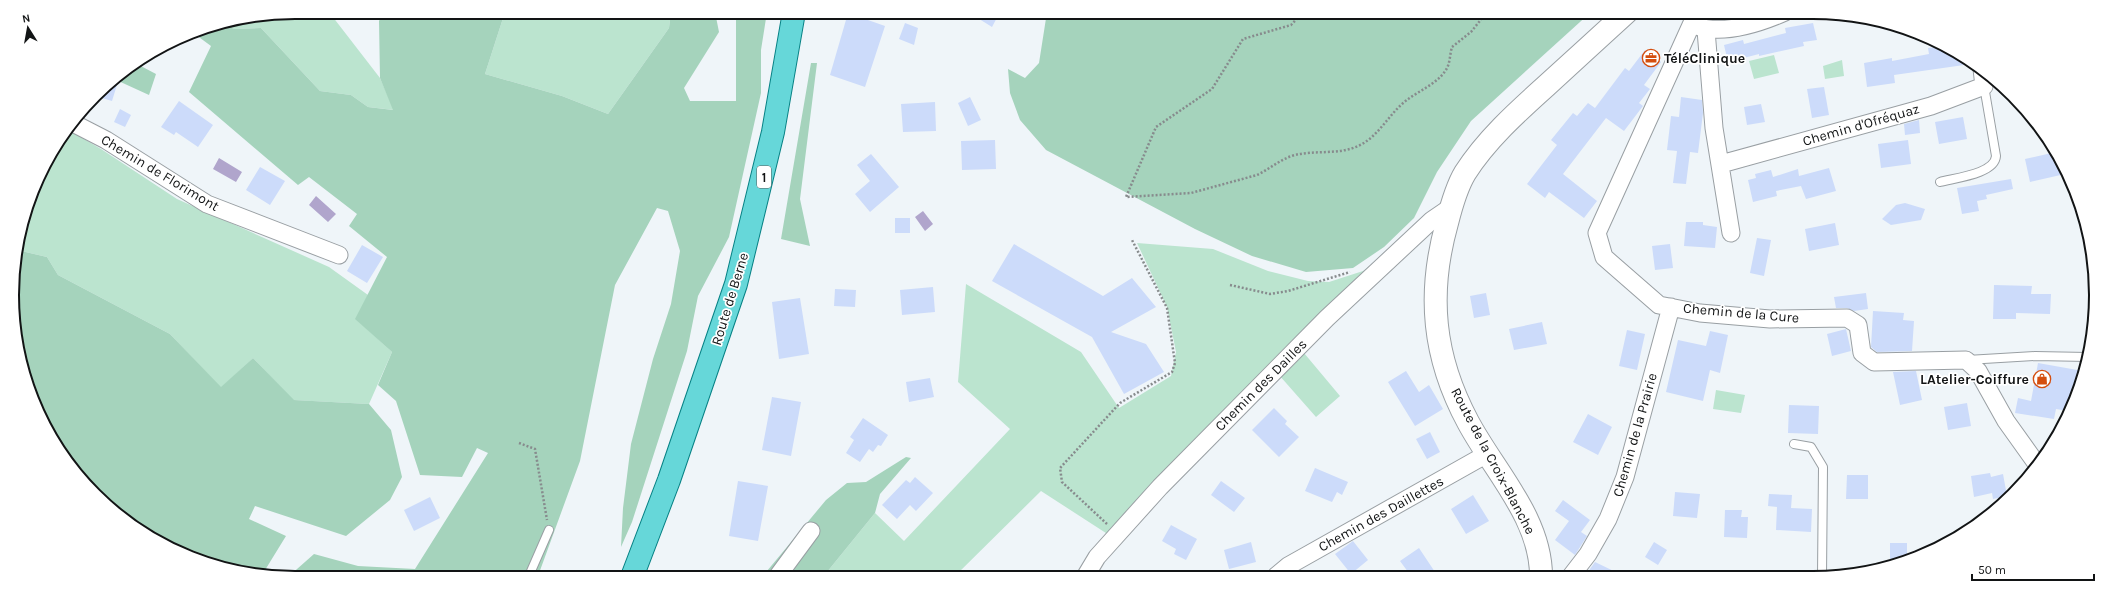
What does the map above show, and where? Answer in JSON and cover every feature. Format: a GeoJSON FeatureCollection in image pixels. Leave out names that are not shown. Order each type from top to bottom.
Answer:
{"type":"FeatureCollection","features":[{"type":"Feature","properties":{"kind":"main road","name":"Route de Berne"},"geometry":{"type":"LineString","coordinates":[[635,571],[669,480],[736,284],[764,175],[781,92],[793,19]]}},
{"type":"Feature","properties":{"kind":"street","name":"Route de la Croix-Blanche"},"geometry":{"type":"LineString","coordinates":[[1540,571],[1539,556],[1530,526],[1518,502],[1487,454],[1454,392],[1443,359],[1434,309],[1436,269],[1451,207],[1465,174],[1491,139],[1521,109],[1619,19]]}},
{"type":"Feature","properties":{"kind":"street"},"geometry":{"type":"LineString","coordinates":[[1731,233],[1698,22],[1738,26],[1768,19]]}},
{"type":"Feature","properties":{"kind":"street","name":"Chemin de la Cure"},"geometry":{"type":"LineString","coordinates":[[1698,22],[1597,233],[1604,258],[1659,305],[1700,313],[1770,318],[1847,318],[1858,325],[1862,353],[1874,362],[1966,360]]}},
{"type":"Feature","properties":{"kind":"street","name":"Chemin d'Ofréquaz"},"geometry":{"type":"LineString","coordinates":[[1721,164],[1933,105],[1983,77]]}},
{"type":"Feature","properties":{"kind":"street","name":"Chemin de Florimont"},"geometry":{"type":"LineString","coordinates":[[77,125],[106,140],[207,204],[340,255]]}},
{"type":"Feature","properties":{"kind":"street","name":"Chemin des Dailles"},"geometry":{"type":"LineString","coordinates":[[1089,571],[1097,557],[1160,487],[1327,318],[1432,220],[1451,207]]}},
{"type":"Feature","properties":{"kind":"street","name":"Chemin de la Prairie"},"geometry":{"type":"LineString","coordinates":[[1575,571],[1588,554],[1608,519],[1625,477],[1671,307]]}},
{"type":"Feature","properties":{"kind":"street"},"geometry":{"type":"LineString","coordinates":[[1966,360],[1978,371],[2006,421],[2034,460]]}},
{"type":"Feature","properties":{"kind":"street","name":"Chemin des Daillettes"},"geometry":{"type":"LineString","coordinates":[[1282,571],[1288,566],[1487,454]]}},
{"type":"Feature","properties":{"kind":"street"},"geometry":{"type":"LineString","coordinates":[[781,571],[811,531]]}},
{"type":"Feature","properties":{"kind":"lane"},"geometry":{"type":"LineString","coordinates":[[1940,182],[1986,170],[1995,162],[1996,156],[1983,78]]}},
{"type":"Feature","properties":{"kind":"lane","name":"Chemin de la Cure"},"geometry":{"type":"LineString","coordinates":[[1966,360],[2035,356],[2082,357]]}},
{"type":"Feature","properties":{"kind":"lane"},"geometry":{"type":"LineString","coordinates":[[1794,444],[1811,447],[1823,467],[1822,570]]}},
{"type":"Feature","properties":{"kind":"lane"},"geometry":{"type":"LineString","coordinates":[[531,571],[549,530]]}},
{"type":"Feature","properties":{"kind":"path"},"geometry":{"type":"LineString","coordinates":[[1296,19],[1290,25],[1243,39],[1212,89],[1156,127],[1126,197],[1191,193],[1257,175],[1267,171],[1281,160],[1295,155],[1358,146],[1372,137],[1389,117],[1406,101],[1439,78],[1448,67],[1452,47],[1471,32],[1481,19]]}},
{"type":"Feature","properties":{"kind":"path"},"geometry":{"type":"LineString","coordinates":[[1118,535],[1062,482],[1060,468],[1120,403],[1172,372],[1175,363],[1167,308],[1132,240]]}},
{"type":"Feature","properties":{"kind":"path"},"geometry":{"type":"LineString","coordinates":[[1230,285],[1270,294],[1288,291],[1356,271]]}},
{"type":"Feature","properties":{"kind":"path"},"geometry":{"type":"LineString","coordinates":[[519,443],[535,449],[549,530]]}},
{"type":"Feature","properties":{"kind":"green space"},"geometry":{"type":"Polygon","coordinates":[[[334,19],[380,78],[394,110],[368,107],[351,95],[320,91],[261,28],[233,29],[232,26],[259,21],[334,19]]]}},
{"type":"Feature","properties":{"kind":"green space"},"geometry":{"type":"Polygon","coordinates":[[[380,19],[503,19],[485,74],[562,96],[608,114],[669,28],[670,19],[716,19],[719,32],[684,88],[690,101],[736,101],[736,19],[766,19],[761,50],[761,93],[729,237],[698,296],[687,351],[632,522],[621,547],[623,508],[631,444],[653,359],[671,304],[680,251],[668,211],[657,208],[615,285],[580,461],[540,571],[295,571],[314,554],[358,566],[415,569],[488,453],[477,448],[462,477],[420,475],[396,401],[378,385],[392,352],[355,319],[387,257],[349,226],[357,214],[309,177],[298,185],[189,92],[211,46],[198,37],[232,26],[233,29],[261,28],[320,91],[351,95],[368,107],[393,110],[380,78],[380,19]]]}},
{"type":"Feature","properties":{"kind":"green space"},"geometry":{"type":"Polygon","coordinates":[[[503,19],[670,19],[669,28],[608,114],[562,96],[485,74],[503,19]]]}},
{"type":"Feature","properties":{"kind":"green space"},"geometry":{"type":"Polygon","coordinates":[[[1046,19],[1583,19],[1471,121],[1437,172],[1414,218],[1384,247],[1353,268],[1306,272],[1252,256],[1195,229],[1046,150],[1020,120],[1010,93],[1008,69],[1025,78],[1039,63],[1046,19]]]}},
{"type":"Feature","properties":{"kind":"green space"},"geometry":{"type":"Polygon","coordinates":[[[1774,55],[1779,73],[1754,79],[1749,61],[1774,55]]]}},
{"type":"Feature","properties":{"kind":"green space"},"geometry":{"type":"Polygon","coordinates":[[[1842,60],[1844,76],[1825,79],[1823,66],[1842,60]]]}},
{"type":"Feature","properties":{"kind":"green space"},"geometry":{"type":"Polygon","coordinates":[[[811,63],[817,63],[800,199],[810,246],[781,239],[811,63]]]}},
{"type":"Feature","properties":{"kind":"green space"},"geometry":{"type":"Polygon","coordinates":[[[141,66],[156,74],[149,95],[120,82],[141,66]]]}},
{"type":"Feature","properties":{"kind":"green space"},"geometry":{"type":"Polygon","coordinates":[[[73,132],[101,149],[177,199],[329,267],[368,295],[356,319],[392,352],[369,404],[293,400],[253,358],[221,388],[170,334],[58,275],[47,257],[22,251],[24,241],[34,206],[47,173],[73,132]]]}},
{"type":"Feature","properties":{"kind":"green space"},"geometry":{"type":"Polygon","coordinates":[[[1137,243],[1213,249],[1268,271],[1308,281],[1329,282],[1363,271],[1385,255],[1109,535],[1041,491],[960,571],[828,571],[875,513],[904,541],[1010,429],[958,382],[966,284],[1081,352],[1119,408],[1171,376],[1176,352],[1167,307],[1137,243]]]}},
{"type":"Feature","properties":{"kind":"green space"},"geometry":{"type":"Polygon","coordinates":[[[22,251],[47,257],[58,275],[170,334],[221,387],[253,358],[294,400],[369,404],[391,430],[402,477],[390,500],[346,536],[255,506],[249,519],[286,536],[265,569],[224,562],[189,550],[157,534],[113,503],[87,477],[56,433],[47,417],[28,366],[21,331],[19,295],[22,251]]]}},
{"type":"Feature","properties":{"kind":"green space"},"geometry":{"type":"Polygon","coordinates":[[[1304,353],[1340,396],[1316,417],[1279,375],[1304,353]]]}},
{"type":"Feature","properties":{"kind":"green space"},"geometry":{"type":"Polygon","coordinates":[[[1716,390],[1745,395],[1741,413],[1713,409],[1716,390]]]}},
{"type":"Feature","properties":{"kind":"green space"},"geometry":{"type":"Polygon","coordinates":[[[906,457],[911,458],[880,494],[875,513],[828,571],[767,571],[826,500],[847,483],[866,482],[906,457]]]}},
{"type":"Feature","properties":{"kind":"shaded area"},"geometry":{"type":"Polygon","coordinates":[[[219,158],[242,172],[236,182],[213,169],[219,158]]]}},
{"type":"Feature","properties":{"kind":"shaded area"},"geometry":{"type":"Polygon","coordinates":[[[316,196],[336,214],[328,222],[309,205],[316,196]]]}},
{"type":"Feature","properties":{"kind":"shaded area"},"geometry":{"type":"Polygon","coordinates":[[[923,211],[933,224],[925,231],[915,217],[923,211]]]}},
{"type":"Feature","properties":{"kind":"building"},"geometry":{"type":"Polygon","coordinates":[[[846,19],[865,19],[885,26],[865,87],[830,75],[846,19]]]}},
{"type":"Feature","properties":{"kind":"building"},"geometry":{"type":"Polygon","coordinates":[[[979,19],[996,19],[992,27],[979,19]]]}},
{"type":"Feature","properties":{"kind":"building"},"geometry":{"type":"Polygon","coordinates":[[[905,23],[918,28],[914,45],[899,39],[905,23]]]}},
{"type":"Feature","properties":{"kind":"building"},"geometry":{"type":"Polygon","coordinates":[[[1813,23],[1817,40],[1803,42],[1804,46],[1759,56],[1759,54],[1728,62],[1724,45],[1743,40],[1744,44],[1786,33],[1785,28],[1813,23]]]}},
{"type":"Feature","properties":{"kind":"building"},"geometry":{"type":"Polygon","coordinates":[[[1935,47],[1964,65],[1894,75],[1895,83],[1867,87],[1864,63],[1892,58],[1892,61],[1929,54],[1928,48],[1935,47]]]}},
{"type":"Feature","properties":{"kind":"building"},"geometry":{"type":"Polygon","coordinates":[[[1645,50],[1661,62],[1644,85],[1650,89],[1639,103],[1643,106],[1624,131],[1606,118],[1563,174],[1597,201],[1584,218],[1549,192],[1545,198],[1527,184],[1557,145],[1551,140],[1573,113],[1577,116],[1588,103],[1595,108],[1625,68],[1629,71],[1645,50]]]}},
{"type":"Feature","properties":{"kind":"building"},"geometry":{"type":"Polygon","coordinates":[[[117,84],[112,101],[102,98],[117,84]]]}},
{"type":"Feature","properties":{"kind":"building"},"geometry":{"type":"Polygon","coordinates":[[[1824,87],[1829,115],[1812,118],[1807,89],[1824,87]]]}},
{"type":"Feature","properties":{"kind":"building"},"geometry":{"type":"Polygon","coordinates":[[[970,97],[981,120],[968,126],[958,103],[970,97]]]}},
{"type":"Feature","properties":{"kind":"building"},"geometry":{"type":"Polygon","coordinates":[[[1681,97],[1702,100],[1703,113],[1698,153],[1690,152],[1686,184],[1673,183],[1677,151],[1667,150],[1671,116],[1679,117],[1681,97]]]}},
{"type":"Feature","properties":{"kind":"building"},"geometry":{"type":"Polygon","coordinates":[[[179,101],[213,125],[198,147],[176,132],[174,135],[161,127],[179,101]]]}},
{"type":"Feature","properties":{"kind":"building"},"geometry":{"type":"Polygon","coordinates":[[[935,102],[936,131],[903,132],[901,104],[935,102]]]}},
{"type":"Feature","properties":{"kind":"building"},"geometry":{"type":"Polygon","coordinates":[[[1761,104],[1765,122],[1747,125],[1744,107],[1761,104]]]}},
{"type":"Feature","properties":{"kind":"building"},"geometry":{"type":"Polygon","coordinates":[[[120,109],[131,115],[125,127],[114,122],[120,109]]]}},
{"type":"Feature","properties":{"kind":"building"},"geometry":{"type":"Polygon","coordinates":[[[1963,117],[1967,139],[1939,144],[1935,122],[1963,117]]]}},
{"type":"Feature","properties":{"kind":"building"},"geometry":{"type":"Polygon","coordinates":[[[1919,120],[1920,133],[1905,135],[1904,124],[1919,120]]]}},
{"type":"Feature","properties":{"kind":"building"},"geometry":{"type":"Polygon","coordinates":[[[995,140],[996,169],[962,170],[961,141],[995,140]]]}},
{"type":"Feature","properties":{"kind":"building"},"geometry":{"type":"Polygon","coordinates":[[[1908,140],[1911,164],[1881,168],[1878,144],[1908,140]]]}},
{"type":"Feature","properties":{"kind":"building"},"geometry":{"type":"Polygon","coordinates":[[[2050,153],[2062,175],[2030,182],[2025,159],[2050,153]]]}},
{"type":"Feature","properties":{"kind":"building"},"geometry":{"type":"Polygon","coordinates":[[[871,154],[899,187],[870,212],[855,194],[870,181],[857,165],[871,154]]]}},
{"type":"Feature","properties":{"kind":"building"},"geometry":{"type":"Polygon","coordinates":[[[260,167],[285,181],[270,205],[246,190],[260,167]]]}},
{"type":"Feature","properties":{"kind":"building"},"geometry":{"type":"Polygon","coordinates":[[[1829,168],[1836,191],[1806,199],[1801,186],[1776,191],[1777,196],[1753,202],[1748,180],[1756,178],[1755,174],[1771,170],[1773,177],[1798,169],[1799,176],[1829,168]]]}},
{"type":"Feature","properties":{"kind":"building"},"geometry":{"type":"Polygon","coordinates":[[[2011,179],[2013,189],[1986,195],[1987,199],[1977,201],[1979,211],[1962,214],[1957,188],[2011,179]]]}},
{"type":"Feature","properties":{"kind":"building"},"geometry":{"type":"Polygon","coordinates":[[[1905,203],[1925,209],[1921,220],[1891,225],[1882,219],[1896,205],[1905,203]]]}},
{"type":"Feature","properties":{"kind":"building"},"geometry":{"type":"Polygon","coordinates":[[[895,218],[910,218],[910,233],[895,233],[895,218]]]}},
{"type":"Feature","properties":{"kind":"building"},"geometry":{"type":"Polygon","coordinates":[[[1686,222],[1703,222],[1703,225],[1717,227],[1715,248],[1684,246],[1686,222]]]}},
{"type":"Feature","properties":{"kind":"building"},"geometry":{"type":"Polygon","coordinates":[[[1835,223],[1839,245],[1809,251],[1805,229],[1835,223]]]}},
{"type":"Feature","properties":{"kind":"building"},"geometry":{"type":"Polygon","coordinates":[[[1757,238],[1771,240],[1764,276],[1750,273],[1757,238]]]}},
{"type":"Feature","properties":{"kind":"building"},"geometry":{"type":"Polygon","coordinates":[[[1014,244],[1103,296],[1132,278],[1156,307],[1111,332],[1146,344],[1164,372],[1124,394],[1092,337],[992,281],[1014,244]]]}},
{"type":"Feature","properties":{"kind":"building"},"geometry":{"type":"Polygon","coordinates":[[[1670,244],[1673,268],[1655,270],[1652,246],[1670,244]]]}},
{"type":"Feature","properties":{"kind":"building"},"geometry":{"type":"Polygon","coordinates":[[[362,245],[383,257],[367,283],[347,271],[362,245]]]}},
{"type":"Feature","properties":{"kind":"building"},"geometry":{"type":"Polygon","coordinates":[[[1994,285],[2032,286],[2031,294],[2051,294],[2050,314],[2016,313],[2016,319],[1993,319],[1994,285]]]}},
{"type":"Feature","properties":{"kind":"building"},"geometry":{"type":"Polygon","coordinates":[[[933,287],[935,312],[902,315],[900,290],[933,287]]]}},
{"type":"Feature","properties":{"kind":"building"},"geometry":{"type":"Polygon","coordinates":[[[835,289],[856,290],[855,307],[834,306],[835,289]]]}},
{"type":"Feature","properties":{"kind":"building"},"geometry":{"type":"Polygon","coordinates":[[[1486,293],[1490,315],[1474,318],[1470,296],[1486,293]]]}},
{"type":"Feature","properties":{"kind":"building"},"geometry":{"type":"Polygon","coordinates":[[[1866,293],[1868,309],[1854,311],[1847,308],[1836,308],[1834,297],[1866,293]]]}},
{"type":"Feature","properties":{"kind":"building"},"geometry":{"type":"Polygon","coordinates":[[[800,298],[809,354],[779,359],[772,302],[800,298]]]}},
{"type":"Feature","properties":{"kind":"building"},"geometry":{"type":"Polygon","coordinates":[[[1873,311],[1904,313],[1903,320],[1914,321],[1912,351],[1877,352],[1871,347],[1873,311]]]}},
{"type":"Feature","properties":{"kind":"building"},"geometry":{"type":"Polygon","coordinates":[[[1542,322],[1547,344],[1514,350],[1509,329],[1542,322]]]}},
{"type":"Feature","properties":{"kind":"building"},"geometry":{"type":"Polygon","coordinates":[[[1846,329],[1851,351],[1832,356],[1827,334],[1846,329]]]}},
{"type":"Feature","properties":{"kind":"building"},"geometry":{"type":"Polygon","coordinates":[[[1627,330],[1645,334],[1637,370],[1619,366],[1627,330]]]}},
{"type":"Feature","properties":{"kind":"building"},"geometry":{"type":"Polygon","coordinates":[[[1710,331],[1728,335],[1720,373],[1710,370],[1703,401],[1666,392],[1678,340],[1706,346],[1710,331]]]}},
{"type":"Feature","properties":{"kind":"building"},"geometry":{"type":"Polygon","coordinates":[[[2038,363],[2079,370],[2064,410],[2056,409],[2054,419],[2015,413],[2018,398],[2031,401],[2038,363]]]}},
{"type":"Feature","properties":{"kind":"building"},"geometry":{"type":"Polygon","coordinates":[[[1406,371],[1419,392],[1429,385],[1443,409],[1415,426],[1388,382],[1406,371]]]}},
{"type":"Feature","properties":{"kind":"building"},"geometry":{"type":"Polygon","coordinates":[[[1916,371],[1922,400],[1900,405],[1893,372],[1916,371]]]}},
{"type":"Feature","properties":{"kind":"building"},"geometry":{"type":"Polygon","coordinates":[[[930,378],[934,397],[909,402],[906,382],[930,378]]]}},
{"type":"Feature","properties":{"kind":"building"},"geometry":{"type":"Polygon","coordinates":[[[772,397],[801,402],[791,456],[762,450],[772,397]]]}},
{"type":"Feature","properties":{"kind":"building"},"geometry":{"type":"Polygon","coordinates":[[[1967,403],[1971,426],[1948,430],[1944,407],[1967,403]]]}},
{"type":"Feature","properties":{"kind":"building"},"geometry":{"type":"Polygon","coordinates":[[[1789,405],[1819,406],[1818,434],[1788,433],[1789,405]]]}},
{"type":"Feature","properties":{"kind":"building"},"geometry":{"type":"Polygon","coordinates":[[[1274,408],[1287,421],[1285,424],[1299,437],[1279,457],[1252,430],[1274,408]]]}},
{"type":"Feature","properties":{"kind":"building"},"geometry":{"type":"Polygon","coordinates":[[[1588,414],[1612,427],[1598,455],[1573,442],[1588,414]]]}},
{"type":"Feature","properties":{"kind":"building"},"geometry":{"type":"Polygon","coordinates":[[[863,418],[888,435],[881,446],[878,445],[873,452],[869,449],[860,462],[846,453],[854,440],[850,437],[863,418]]]}},
{"type":"Feature","properties":{"kind":"building"},"geometry":{"type":"Polygon","coordinates":[[[1430,432],[1440,452],[1427,459],[1416,439],[1430,432]]]}},
{"type":"Feature","properties":{"kind":"building"},"geometry":{"type":"Polygon","coordinates":[[[1315,468],[1348,482],[1342,495],[1337,492],[1332,502],[1305,491],[1315,468]]]}},
{"type":"Feature","properties":{"kind":"building"},"geometry":{"type":"Polygon","coordinates":[[[1990,473],[1991,477],[2003,474],[2006,492],[2001,497],[1993,499],[1992,493],[1974,497],[1971,476],[1990,473]]]}},
{"type":"Feature","properties":{"kind":"building"},"geometry":{"type":"Polygon","coordinates":[[[1847,475],[1868,475],[1868,499],[1846,499],[1847,475]]]}},
{"type":"Feature","properties":{"kind":"building"},"geometry":{"type":"Polygon","coordinates":[[[915,477],[933,493],[916,511],[910,505],[897,519],[882,505],[906,480],[910,483],[915,477]]]}},
{"type":"Feature","properties":{"kind":"building"},"geometry":{"type":"Polygon","coordinates":[[[738,481],[768,486],[758,541],[729,536],[738,481]]]}},
{"type":"Feature","properties":{"kind":"building"},"geometry":{"type":"Polygon","coordinates":[[[1221,481],[1245,498],[1234,512],[1211,495],[1221,481]]]}},
{"type":"Feature","properties":{"kind":"building"},"geometry":{"type":"Polygon","coordinates":[[[1675,492],[1700,494],[1697,518],[1673,516],[1675,492]]]}},
{"type":"Feature","properties":{"kind":"building"},"geometry":{"type":"Polygon","coordinates":[[[1769,494],[1792,495],[1791,508],[1812,509],[1811,532],[1776,530],[1777,507],[1768,506],[1769,494]]]}},
{"type":"Feature","properties":{"kind":"building"},"geometry":{"type":"Polygon","coordinates":[[[1473,495],[1489,521],[1466,534],[1451,509],[1473,495]]]}},
{"type":"Feature","properties":{"kind":"building"},"geometry":{"type":"Polygon","coordinates":[[[430,497],[440,518],[414,531],[404,510],[430,497]]]}},
{"type":"Feature","properties":{"kind":"building"},"geometry":{"type":"Polygon","coordinates":[[[1563,500],[1590,520],[1581,532],[1587,536],[1575,555],[1555,540],[1569,521],[1555,511],[1563,500]]]}},
{"type":"Feature","properties":{"kind":"building"},"geometry":{"type":"Polygon","coordinates":[[[1725,510],[1742,510],[1741,517],[1748,517],[1747,538],[1724,537],[1725,510]]]}},
{"type":"Feature","properties":{"kind":"building"},"geometry":{"type":"Polygon","coordinates":[[[1171,525],[1197,539],[1186,560],[1174,554],[1176,549],[1162,541],[1171,525]]]}},
{"type":"Feature","properties":{"kind":"building"},"geometry":{"type":"Polygon","coordinates":[[[1353,541],[1368,560],[1355,571],[1349,571],[1335,554],[1353,541]]]}},
{"type":"Feature","properties":{"kind":"building"},"geometry":{"type":"Polygon","coordinates":[[[1251,542],[1256,562],[1229,569],[1224,550],[1251,542]]]}},
{"type":"Feature","properties":{"kind":"building"},"geometry":{"type":"Polygon","coordinates":[[[1654,542],[1667,550],[1658,565],[1645,557],[1654,542]]]}},
{"type":"Feature","properties":{"kind":"building"},"geometry":{"type":"Polygon","coordinates":[[[1890,543],[1907,543],[1907,554],[1890,559],[1890,543]]]}},
{"type":"Feature","properties":{"kind":"building"},"geometry":{"type":"Polygon","coordinates":[[[1419,548],[1434,571],[1407,571],[1400,561],[1419,548]]]}},
{"type":"Feature","properties":{"kind":"building"},"geometry":{"type":"Polygon","coordinates":[[[1595,562],[1614,571],[1589,571],[1595,562]]]}},
{"type":"Feature","properties":{"kind":"place","name":"TéléClinique"},"geometry":{"type":"Point","coordinates":[1651,58]}},
{"type":"Feature","properties":{"kind":"place","name":"LAtelier-Coiffure"},"geometry":{"type":"Point","coordinates":[2042,379]}}]}
